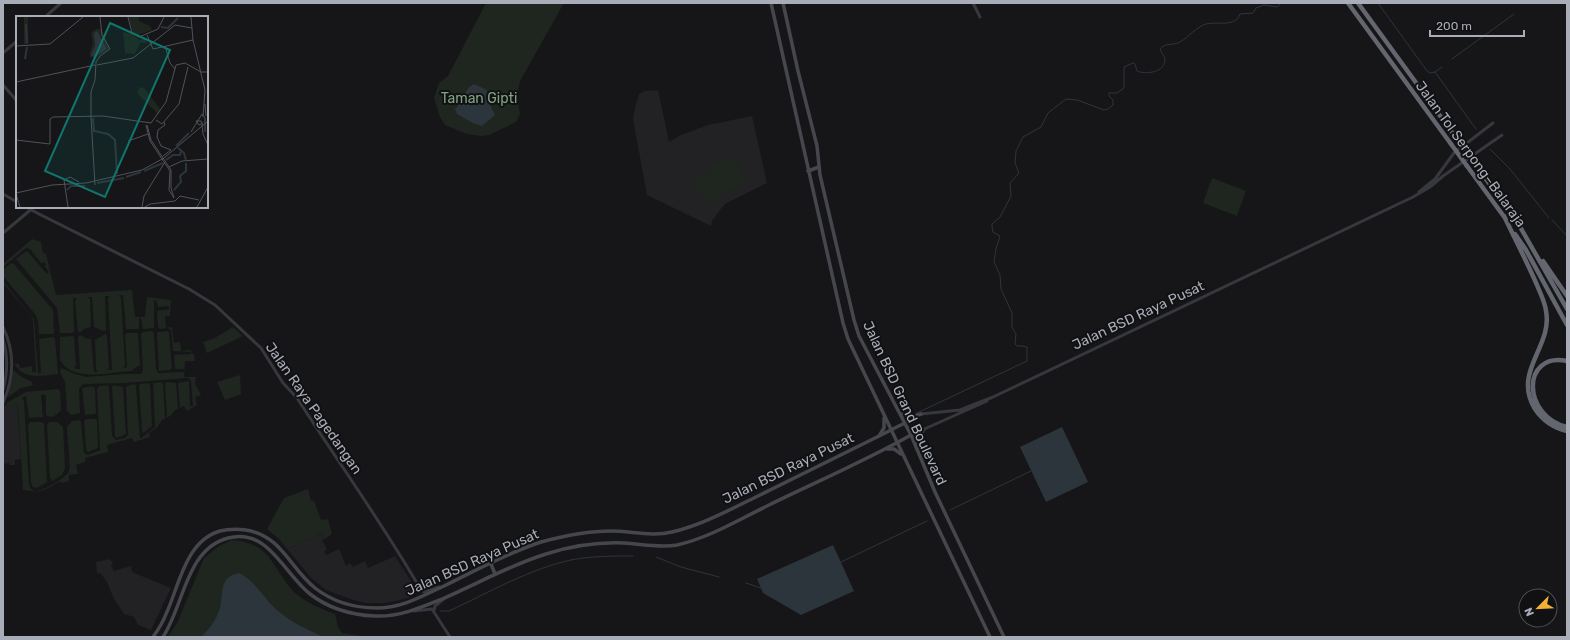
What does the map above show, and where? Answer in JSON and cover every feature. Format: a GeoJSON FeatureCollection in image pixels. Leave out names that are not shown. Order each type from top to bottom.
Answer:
{"type":"FeatureCollection","features":[{"type":"Feature","properties":{"kind":"highway","name":"Jalan Tol Serpong–Balaraja"},"geometry":{"type":"LineString","coordinates":[[1348,3],[1504,216],[1526,250],[1567,325]]}},
{"type":"Feature","properties":{"kind":"highway","name":"Jalan Tol Serpong–Balaraja"},"geometry":{"type":"LineString","coordinates":[[1358,3],[1519,225],[1567,309]]}},
{"type":"Feature","properties":{"kind":"highway"},"geometry":{"type":"LineString","coordinates":[[1504,216],[1532,273],[1546,311],[1547,325],[1545,334],[1528,374],[1529,394],[1532,404],[1538,414],[1546,422],[1567,431]]}},
{"type":"Feature","properties":{"kind":"highway"},"geometry":{"type":"LineString","coordinates":[[1519,225],[1567,296]]}},
{"type":"Feature","properties":{"kind":"highway"},"geometry":{"type":"LineString","coordinates":[[1567,362],[1559,360],[1551,361],[1544,365],[1534,376],[1532,385],[1536,403],[1541,412],[1555,423],[1567,427]]}},
{"type":"Feature","properties":{"kind":"main road","name":"Jalan BSD Grand Boulevard"},"geometry":{"type":"LineString","coordinates":[[771,3],[842,323],[891,431],[990,637]]}},
{"type":"Feature","properties":{"kind":"main road","name":"Jalan BSD Grand Boulevard"},"geometry":{"type":"LineString","coordinates":[[783,3],[817,146],[819,167],[859,336],[911,435],[935,492],[1004,637]]}},
{"type":"Feature","properties":{"kind":"main road"},"geometry":{"type":"LineString","coordinates":[[808,171],[819,167]]}},
{"type":"Feature","properties":{"kind":"main road"},"geometry":{"type":"LineString","coordinates":[[897,408],[901,414],[905,416],[911,417],[922,414]]}},
{"type":"Feature","properties":{"kind":"main road"},"geometry":{"type":"LineString","coordinates":[[879,437],[885,425],[884,415]]}},
{"type":"Feature","properties":{"kind":"main road","name":"Jalan BSD Raya Pusat"},"geometry":{"type":"LineString","coordinates":[[153,637],[167,614],[187,563],[195,549],[206,538],[215,533],[232,529],[253,531],[262,534],[274,542],[311,584],[332,598],[361,608],[388,608],[408,603],[521,550],[562,537],[609,531],[661,534],[678,530],[735,507],[905,423]]}},
{"type":"Feature","properties":{"kind":"main road","name":"Jalan BSD Raya Pusat"},"geometry":{"type":"LineString","coordinates":[[163,637],[172,622],[192,570],[205,550],[226,538],[234,537],[259,541],[274,553],[301,587],[327,605],[359,615],[388,616],[414,611],[528,560],[566,548],[608,543],[666,546],[688,542],[740,519],[911,435]]}},
{"type":"Feature","properties":{"kind":"main road"},"geometry":{"type":"LineString","coordinates":[[885,449],[894,449],[904,456]]}},
{"type":"Feature","properties":{"kind":"main road"},"geometry":{"type":"LineString","coordinates":[[251,539],[253,531]]}},
{"type":"Feature","properties":{"kind":"main road"},"geometry":{"type":"LineString","coordinates":[[491,564],[496,574]]}},
{"type":"Feature","properties":{"kind":"main road"},"geometry":{"type":"LineString","coordinates":[[388,608],[388,616]]}},
{"type":"Feature","properties":{"kind":"street"},"geometry":{"type":"LineString","coordinates":[[46,16],[61,3]]}},
{"type":"Feature","properties":{"kind":"street"},"geometry":{"type":"LineString","coordinates":[[973,3],[980,17]]}},
{"type":"Feature","properties":{"kind":"street"},"geometry":{"type":"LineString","coordinates":[[3,53],[16,42]]}},
{"type":"Feature","properties":{"kind":"street"},"geometry":{"type":"LineString","coordinates":[[3,85],[16,100]]}},
{"type":"Feature","properties":{"kind":"street"},"geometry":{"type":"LineString","coordinates":[[1413,197],[1435,179],[1454,153],[1493,123]]}},
{"type":"Feature","properties":{"kind":"street"},"geometry":{"type":"LineString","coordinates":[[1413,197],[1430,187],[1443,176],[1502,135]]}},
{"type":"Feature","properties":{"kind":"street"},"geometry":{"type":"LineString","coordinates":[[3,194],[16,201]]}},
{"type":"Feature","properties":{"kind":"street","name":"Jalan BSD Raya Pusat"},"geometry":{"type":"LineString","coordinates":[[993,397],[1413,197]]}},
{"type":"Feature","properties":{"kind":"street","name":"Jalan Raya Pagedangan"},"geometry":{"type":"LineString","coordinates":[[28,208],[190,290],[215,305],[261,348],[283,384],[296,398],[368,505],[421,590]]}},
{"type":"Feature","properties":{"kind":"street"},"geometry":{"type":"LineString","coordinates":[[3,233],[33,208]]}},
{"type":"Feature","properties":{"kind":"street"},"geometry":{"type":"LineString","coordinates":[[3,327],[9,343],[12,364],[11,381],[3,403]]}},
{"type":"Feature","properties":{"kind":"street"},"geometry":{"type":"LineString","coordinates":[[3,339],[7,358],[7,370],[3,390]]}},
{"type":"Feature","properties":{"kind":"street"},"geometry":{"type":"LineString","coordinates":[[905,423],[922,414],[960,410],[993,397]]}},
{"type":"Feature","properties":{"kind":"street"},"geometry":{"type":"LineString","coordinates":[[911,435],[953,417],[993,397]]}},
{"type":"Feature","properties":{"kind":"street"},"geometry":{"type":"LineString","coordinates":[[918,451],[918,438],[925,428]]}},
{"type":"Feature","properties":{"kind":"street"},"geometry":{"type":"LineString","coordinates":[[408,603],[421,594],[421,590],[424,592],[444,586]]}},
{"type":"Feature","properties":{"kind":"street"},"geometry":{"type":"LineString","coordinates":[[434,611],[435,606],[446,597]]}},
{"type":"Feature","properties":{"kind":"street"},"geometry":{"type":"LineString","coordinates":[[414,611],[430,608],[434,611],[450,637]]}},
{"type":"Feature","properties":{"kind":"shaded area"},"geometry":{"type":"Polygon","coordinates":[[[474,84],[487,90],[487,99],[495,115],[482,126],[457,114],[455,109],[470,86],[474,84]]]}},
{"type":"Feature","properties":{"kind":"shaded area"},"geometry":{"type":"Polygon","coordinates":[[[658,90],[669,142],[681,135],[708,125],[752,116],[767,183],[725,204],[712,221],[711,226],[647,195],[633,119],[639,94],[645,91],[658,90]]]}},
{"type":"Feature","properties":{"kind":"shaded area"},"geometry":{"type":"Polygon","coordinates":[[[17,400],[21,459],[15,460],[15,465],[10,465],[9,463],[3,464],[3,406],[17,400]]]}},
{"type":"Feature","properties":{"kind":"shaded area"},"geometry":{"type":"Polygon","coordinates":[[[1062,427],[1088,482],[1046,502],[1020,447],[1062,427]]]}},
{"type":"Feature","properties":{"kind":"shaded area"},"geometry":{"type":"Polygon","coordinates":[[[322,533],[325,539],[322,540],[327,549],[324,552],[326,555],[339,549],[346,566],[350,563],[353,567],[365,561],[368,568],[395,556],[418,592],[411,597],[396,601],[366,603],[326,590],[311,578],[287,549],[322,533]]]}},
{"type":"Feature","properties":{"kind":"shaded area"},"geometry":{"type":"Polygon","coordinates":[[[833,545],[854,591],[801,615],[763,593],[757,579],[833,545]]]}},
{"type":"Feature","properties":{"kind":"shaded area"},"geometry":{"type":"Polygon","coordinates":[[[110,559],[113,563],[111,566],[114,571],[131,566],[132,572],[171,588],[151,630],[138,625],[134,617],[124,614],[114,599],[107,582],[101,574],[97,573],[96,562],[110,559]]]}},
{"type":"Feature","properties":{"kind":"shaded area"},"geometry":{"type":"Polygon","coordinates":[[[239,573],[250,580],[282,614],[299,625],[324,637],[201,637],[207,631],[219,612],[225,582],[232,575],[239,573]]]}},
{"type":"Feature","properties":{"kind":"green space","name":"Taman Gipti"},"geometry":{"type":"Polygon","coordinates":[[[486,3],[564,3],[520,81],[517,96],[520,114],[516,122],[489,135],[481,136],[467,134],[445,125],[440,117],[434,98],[439,83],[448,76],[486,3]]]}},
{"type":"Feature","properties":{"kind":"green space"},"geometry":{"type":"Polygon","coordinates":[[[732,155],[747,182],[706,205],[691,179],[732,155]]]}},
{"type":"Feature","properties":{"kind":"green space"},"geometry":{"type":"Polygon","coordinates":[[[1212,178],[1246,191],[1237,216],[1203,203],[1212,178]]]}},
{"type":"Feature","properties":{"kind":"green space"},"geometry":{"type":"Polygon","coordinates":[[[32,239],[41,242],[43,253],[46,254],[56,295],[132,290],[135,317],[145,317],[147,297],[171,300],[170,316],[165,316],[166,328],[172,327],[174,343],[180,342],[181,351],[191,350],[192,354],[194,354],[195,361],[185,361],[184,377],[196,377],[195,384],[201,395],[195,397],[197,405],[187,411],[184,406],[175,410],[149,433],[150,437],[134,442],[132,438],[107,445],[108,452],[85,458],[85,462],[76,465],[78,474],[69,475],[69,481],[61,483],[60,481],[46,489],[38,491],[54,484],[64,477],[69,471],[70,461],[67,427],[72,421],[79,420],[81,422],[84,453],[88,455],[100,450],[97,389],[99,386],[107,385],[109,387],[112,436],[116,440],[125,438],[128,435],[127,386],[135,384],[136,386],[140,439],[155,427],[153,383],[161,382],[163,384],[165,418],[167,417],[165,384],[167,382],[176,383],[178,408],[180,407],[178,383],[189,381],[190,406],[193,406],[191,381],[188,378],[124,383],[83,384],[79,389],[80,413],[71,415],[67,411],[65,382],[60,372],[61,368],[86,377],[141,374],[143,371],[141,334],[143,332],[152,331],[154,333],[156,369],[158,373],[184,372],[184,369],[175,369],[174,356],[191,354],[191,352],[173,351],[171,330],[168,328],[160,329],[158,327],[157,311],[169,309],[169,306],[158,307],[156,300],[154,301],[154,328],[143,329],[141,318],[139,318],[139,329],[126,329],[123,295],[119,295],[121,298],[125,365],[123,368],[127,367],[125,335],[127,333],[138,333],[140,365],[132,371],[94,374],[74,372],[66,367],[60,360],[60,337],[74,337],[76,365],[74,368],[77,369],[80,369],[78,337],[81,335],[85,338],[91,339],[94,372],[98,372],[96,369],[95,340],[105,334],[107,336],[109,368],[107,370],[112,370],[108,298],[110,296],[105,296],[106,330],[103,331],[94,327],[92,297],[88,297],[90,299],[91,327],[78,332],[75,301],[77,298],[73,298],[74,331],[73,333],[60,333],[57,308],[16,259],[27,251],[47,274],[49,272],[45,267],[46,264],[44,262],[41,263],[30,249],[26,248],[3,267],[3,264],[32,239]]]}},
{"type":"Feature","properties":{"kind":"green space"},"geometry":{"type":"Polygon","coordinates":[[[11,263],[14,264],[53,310],[54,334],[39,334],[38,321],[35,314],[3,276],[3,270],[11,263]]]}},
{"type":"Feature","properties":{"kind":"green space"},"geometry":{"type":"Polygon","coordinates":[[[3,281],[34,319],[38,373],[41,373],[39,339],[53,337],[55,339],[58,374],[41,376],[29,375],[19,370],[15,365],[19,364],[20,368],[32,366],[32,372],[36,372],[33,321],[32,317],[3,283],[3,281]]]}},
{"type":"Feature","properties":{"kind":"green space"},"geometry":{"type":"Polygon","coordinates":[[[233,327],[243,336],[207,353],[203,342],[213,339],[233,327]]]}},
{"type":"Feature","properties":{"kind":"green space"},"geometry":{"type":"Polygon","coordinates":[[[168,331],[172,368],[170,370],[159,371],[157,333],[168,331]]]}},
{"type":"Feature","properties":{"kind":"green space"},"geometry":{"type":"Polygon","coordinates":[[[13,370],[23,378],[31,381],[33,384],[31,386],[21,388],[8,397],[13,370]]]}},
{"type":"Feature","properties":{"kind":"green space"},"geometry":{"type":"Polygon","coordinates":[[[240,375],[241,394],[225,400],[217,382],[240,375]]]}},
{"type":"Feature","properties":{"kind":"green space"},"geometry":{"type":"Polygon","coordinates":[[[148,383],[150,385],[152,426],[143,433],[139,385],[148,383]]]}},
{"type":"Feature","properties":{"kind":"green space"},"geometry":{"type":"Polygon","coordinates":[[[113,385],[123,387],[126,434],[117,438],[115,436],[113,385]]]}},
{"type":"Feature","properties":{"kind":"green space"},"geometry":{"type":"Polygon","coordinates":[[[92,386],[95,388],[96,413],[85,415],[82,388],[92,386]]]}},
{"type":"Feature","properties":{"kind":"green space"},"geometry":{"type":"Polygon","coordinates":[[[58,389],[60,391],[61,410],[56,415],[52,416],[46,415],[46,396],[43,394],[41,396],[43,417],[29,418],[26,396],[22,398],[24,401],[29,484],[31,489],[35,491],[23,490],[18,405],[9,407],[6,403],[26,392],[58,389]]]}},
{"type":"Feature","properties":{"kind":"green space"},"geometry":{"type":"Polygon","coordinates":[[[86,419],[97,420],[98,448],[88,452],[86,450],[84,421],[86,419]]]}},
{"type":"Feature","properties":{"kind":"green space"},"geometry":{"type":"Polygon","coordinates":[[[30,422],[44,423],[47,482],[37,488],[33,487],[31,483],[28,425],[30,422]]]}},
{"type":"Feature","properties":{"kind":"green space"},"geometry":{"type":"Polygon","coordinates":[[[49,422],[57,422],[63,427],[65,468],[62,475],[52,481],[50,478],[47,425],[49,422]]]}},
{"type":"Feature","properties":{"kind":"green space"},"geometry":{"type":"Polygon","coordinates":[[[308,489],[311,501],[314,501],[321,520],[328,519],[332,534],[325,539],[322,533],[287,549],[279,539],[267,529],[284,498],[308,489]]]}},
{"type":"Feature","properties":{"kind":"green space"},"geometry":{"type":"Polygon","coordinates":[[[232,540],[249,544],[264,552],[294,592],[313,605],[335,614],[338,627],[342,633],[369,637],[168,637],[178,621],[204,558],[219,546],[232,540]]]}},
{"type":"Feature","properties":{"kind":"waterway"},"geometry":{"type":"LineString","coordinates":[[917,413],[1027,361],[1027,347],[1017,346],[1015,344],[1016,334],[1012,327],[1012,313],[1001,289],[1000,275],[994,262],[1000,236],[993,232],[992,226],[992,224],[1000,217],[1011,196],[1010,183],[1019,173],[1015,163],[1016,151],[1023,137],[1041,127],[1048,113],[1066,99],[1077,100],[1104,110],[1108,109],[1113,105],[1113,100],[1109,96],[1109,93],[1117,93],[1124,88],[1124,67],[1133,63],[1135,64],[1137,71],[1145,73],[1159,70],[1164,64],[1165,60],[1160,49],[1167,45],[1180,42],[1202,25],[1210,23],[1230,23],[1238,18],[1240,14],[1253,13],[1256,8],[1264,5],[1277,7],[1281,3]]}},
{"type":"Feature","properties":{"kind":"waterway"},"geometry":{"type":"LineString","coordinates":[[1378,3],[1427,71],[1430,73],[1435,72],[1476,129]]}},
{"type":"Feature","properties":{"kind":"waterway"},"geometry":{"type":"LineString","coordinates":[[1452,59],[1514,14]]}},
{"type":"Feature","properties":{"kind":"waterway"},"geometry":{"type":"LineString","coordinates":[[1435,72],[1442,67]]}},
{"type":"Feature","properties":{"kind":"waterway"},"geometry":{"type":"LineString","coordinates":[[1490,149],[1510,169],[1549,218]]}},
{"type":"Feature","properties":{"kind":"waterway"},"geometry":{"type":"LineString","coordinates":[[1552,220],[1567,236]]}},
{"type":"Feature","properties":{"kind":"waterway"},"geometry":{"type":"LineString","coordinates":[[950,510],[1031,471]]}},
{"type":"Feature","properties":{"kind":"waterway"},"geometry":{"type":"LineString","coordinates":[[841,562],[927,521]]}},
{"type":"Feature","properties":{"kind":"waterway"},"geometry":{"type":"LineString","coordinates":[[440,611],[449,611],[524,575],[555,564],[586,558],[633,556]]}},
{"type":"Feature","properties":{"kind":"waterway"},"geometry":{"type":"LineString","coordinates":[[656,557],[681,567],[719,577]]}},
{"type":"Feature","properties":{"kind":"waterway"},"geometry":{"type":"LineString","coordinates":[[746,583],[761,588]]}}]}
